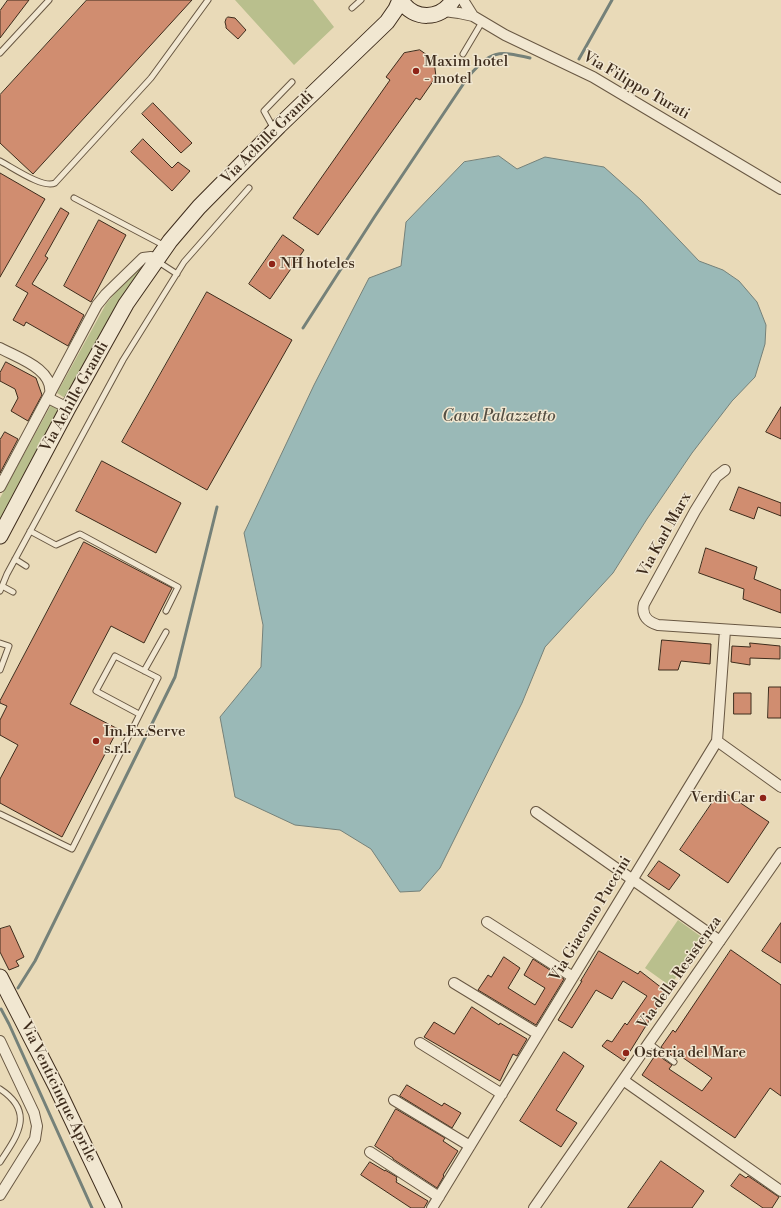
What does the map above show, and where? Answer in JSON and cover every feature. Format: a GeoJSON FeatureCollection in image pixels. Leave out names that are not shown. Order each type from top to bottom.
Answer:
{"type":"FeatureCollection","features":[{"type":"Feature","properties":{"kind":"main road","name":"Via Achille Grandi"},"geometry":{"type":"LineString","coordinates":[[0,536],[68,408],[126,304],[166,247],[199,207],[275,130],[387,22],[400,0],[412,11],[387,22]]}},
{"type":"Feature","properties":{"kind":"main road"},"geometry":{"type":"LineString","coordinates":[[412,11],[419,15],[428,16],[436,14],[448,5]]}},
{"type":"Feature","properties":{"kind":"main road","name":"Via Venticinque Aprile"},"geometry":{"type":"LineString","coordinates":[[0,977],[53,1080],[114,1208]]}},
{"type":"Feature","properties":{"kind":"street","name":"Via Filippo Turati"},"geometry":{"type":"LineString","coordinates":[[463,0],[473,16]]}},
{"type":"Feature","properties":{"kind":"street","name":"Via Filippo Turati"},"geometry":{"type":"LineString","coordinates":[[448,5],[473,16],[505,35],[593,77],[781,189]]}},
{"type":"Feature","properties":{"kind":"street","name":"Via Achille Grandi"},"geometry":{"type":"LineString","coordinates":[[0,487],[97,306],[106,294],[143,258],[151,257],[156,261]]}},
{"type":"Feature","properties":{"kind":"street"},"geometry":{"type":"LineString","coordinates":[[0,348],[38,368],[45,374],[50,389],[49,396],[68,408]]}},
{"type":"Feature","properties":{"kind":"street"},"geometry":{"type":"LineString","coordinates":[[38,368],[49,370],[59,369],[65,366]]}},
{"type":"Feature","properties":{"kind":"street","name":"Via Karl Marx"},"geometry":{"type":"LineString","coordinates":[[725,470],[714,480],[695,511],[644,604],[643,610],[647,620],[658,626],[725,630]]}},
{"type":"Feature","properties":{"kind":"street"},"geometry":{"type":"LineString","coordinates":[[725,630],[781,633]]}},
{"type":"Feature","properties":{"kind":"street","name":"Via Giacomo Puccini"},"geometry":{"type":"LineString","coordinates":[[432,1208],[717,741],[725,630]]}},
{"type":"Feature","properties":{"kind":"street"},"geometry":{"type":"LineString","coordinates":[[717,741],[781,787]]}},
{"type":"Feature","properties":{"kind":"street"},"geometry":{"type":"LineString","coordinates":[[536,812],[720,941]]}},
{"type":"Feature","properties":{"kind":"street","name":"Via della Resistenza"},"geometry":{"type":"LineString","coordinates":[[534,1208],[781,853]]}},
{"type":"Feature","properties":{"kind":"street"},"geometry":{"type":"LineString","coordinates":[[487,922],[573,977]]}},
{"type":"Feature","properties":{"kind":"street"},"geometry":{"type":"LineString","coordinates":[[454,983],[538,1034]]}},
{"type":"Feature","properties":{"kind":"street"},"geometry":{"type":"LineString","coordinates":[[0,1041],[34,1113],[37,1126],[35,1138],[0,1195]]}},
{"type":"Feature","properties":{"kind":"street"},"geometry":{"type":"LineString","coordinates":[[420,1043],[502,1094]]}},
{"type":"Feature","properties":{"kind":"street"},"geometry":{"type":"LineString","coordinates":[[623,1080],[781,1191]]}},
{"type":"Feature","properties":{"kind":"street"},"geometry":{"type":"LineString","coordinates":[[394,1100],[470,1146]]}},
{"type":"Feature","properties":{"kind":"street"},"geometry":{"type":"LineString","coordinates":[[370,1152],[439,1197]]}},
{"type":"Feature","properties":{"kind":"lane"},"geometry":{"type":"LineString","coordinates":[[0,53],[48,0]]}},
{"type":"Feature","properties":{"kind":"lane"},"geometry":{"type":"LineString","coordinates":[[0,161],[41,183],[55,183],[151,78],[208,0]]}},
{"type":"Feature","properties":{"kind":"lane"},"geometry":{"type":"LineString","coordinates":[[352,8],[361,0]]}},
{"type":"Feature","properties":{"kind":"lane"},"geometry":{"type":"LineString","coordinates":[[463,54],[482,22]]}},
{"type":"Feature","properties":{"kind":"lane"},"geometry":{"type":"LineString","coordinates":[[275,130],[264,112],[292,82]]}},
{"type":"Feature","properties":{"kind":"lane"},"geometry":{"type":"LineString","coordinates":[[0,592],[15,559],[123,360],[184,262],[249,188]]}},
{"type":"Feature","properties":{"kind":"lane"},"geometry":{"type":"LineString","coordinates":[[74,198],[166,247]]}},
{"type":"Feature","properties":{"kind":"lane"},"geometry":{"type":"LineString","coordinates":[[156,261],[177,274]]}},
{"type":"Feature","properties":{"kind":"lane"},"geometry":{"type":"LineString","coordinates":[[30,531],[56,545],[80,534],[178,587],[166,611]]}},
{"type":"Feature","properties":{"kind":"lane"},"geometry":{"type":"LineString","coordinates":[[15,559],[26,566]]}},
{"type":"Feature","properties":{"kind":"lane"},"geometry":{"type":"LineString","coordinates":[[2,586],[13,592]]}},
{"type":"Feature","properties":{"kind":"lane"},"geometry":{"type":"LineString","coordinates":[[144,671],[166,632]]}},
{"type":"Feature","properties":{"kind":"lane"},"geometry":{"type":"LineString","coordinates":[[0,643],[9,646],[0,670]]}},
{"type":"Feature","properties":{"kind":"lane"},"geometry":{"type":"LineString","coordinates":[[0,814],[72,849],[158,678],[115,656],[96,691],[139,714]]}},
{"type":"Feature","properties":{"kind":"lane"},"geometry":{"type":"LineString","coordinates":[[649,1043],[674,1062]]}},
{"type":"Feature","properties":{"kind":"lane"},"geometry":{"type":"LineString","coordinates":[[0,1089],[12,1099],[17,1106],[20,1113],[20,1122],[16,1137],[0,1162]]}},
{"type":"Feature","properties":{"kind":"green space"},"geometry":{"type":"Polygon","coordinates":[[[235,0],[313,0],[334,27],[294,65],[235,0]]]}},
{"type":"Feature","properties":{"kind":"green space"},"geometry":{"type":"Polygon","coordinates":[[[137,267],[142,271],[65,398],[57,393],[106,304],[137,267]]]}},
{"type":"Feature","properties":{"kind":"green space"},"geometry":{"type":"Polygon","coordinates":[[[51,405],[58,407],[60,410],[0,525],[0,498],[51,405]]]}},
{"type":"Feature","properties":{"kind":"green space"},"geometry":{"type":"Polygon","coordinates":[[[678,920],[703,938],[670,986],[645,968],[678,920]]]}},
{"type":"Feature","properties":{"kind":"water","name":"Cava Palazzetto"},"geometry":{"type":"Polygon","coordinates":[[[499,156],[517,169],[545,157],[604,167],[641,200],[699,261],[723,270],[739,281],[757,302],[766,325],[765,344],[755,377],[732,401],[692,453],[647,519],[613,573],[545,647],[522,703],[440,868],[420,891],[400,892],[371,849],[340,830],[295,825],[235,797],[220,717],[261,667],[263,625],[244,533],[314,385],[369,278],[401,266],[406,222],[464,162],[499,156]]]}},
{"type":"Feature","properties":{"kind":"building"},"geometry":{"type":"Polygon","coordinates":[[[8,0],[29,0],[0,38],[0,11],[8,0]]]}},
{"type":"Feature","properties":{"kind":"building"},"geometry":{"type":"Polygon","coordinates":[[[87,0],[192,0],[33,174],[0,143],[0,95],[87,0]]]}},
{"type":"Feature","properties":{"kind":"building"},"geometry":{"type":"Polygon","coordinates":[[[228,17],[235,18],[246,30],[238,39],[226,28],[225,22],[228,17]]]}},
{"type":"Feature","properties":{"kind":"building"},"geometry":{"type":"Polygon","coordinates":[[[420,50],[434,60],[436,77],[420,100],[416,98],[318,235],[293,218],[390,80],[386,77],[404,53],[420,50]]]}},
{"type":"Feature","properties":{"kind":"building"},"geometry":{"type":"Polygon","coordinates":[[[153,103],[192,143],[181,153],[142,114],[153,103]]]}},
{"type":"Feature","properties":{"kind":"building"},"geometry":{"type":"Polygon","coordinates":[[[143,139],[172,168],[178,162],[190,171],[172,191],[131,152],[143,139]]]}},
{"type":"Feature","properties":{"kind":"building"},"geometry":{"type":"Polygon","coordinates":[[[0,173],[45,199],[0,277],[0,173]]]}},
{"type":"Feature","properties":{"kind":"building"},"geometry":{"type":"Polygon","coordinates":[[[61,208],[69,213],[45,256],[48,258],[32,284],[84,315],[68,346],[26,322],[24,326],[13,320],[28,293],[16,286],[61,208]]]}},
{"type":"Feature","properties":{"kind":"building"},"geometry":{"type":"Polygon","coordinates":[[[99,220],[126,235],[91,302],[64,286],[99,220]]]}},
{"type":"Feature","properties":{"kind":"building"},"geometry":{"type":"Polygon","coordinates":[[[283,235],[304,250],[270,299],[249,284],[283,235]]]}},
{"type":"Feature","properties":{"kind":"building"},"geometry":{"type":"Polygon","coordinates":[[[207,292],[292,340],[207,490],[122,442],[207,292]]]}},
{"type":"Feature","properties":{"kind":"building"},"geometry":{"type":"Polygon","coordinates":[[[6,362],[36,378],[42,395],[28,421],[11,411],[18,398],[15,389],[0,381],[0,373],[6,362]]]}},
{"type":"Feature","properties":{"kind":"building"},"geometry":{"type":"Polygon","coordinates":[[[781,407],[781,439],[766,432],[781,407]]]}},
{"type":"Feature","properties":{"kind":"building"},"geometry":{"type":"Polygon","coordinates":[[[5,432],[18,439],[0,473],[0,440],[5,432]]]}},
{"type":"Feature","properties":{"kind":"building"},"geometry":{"type":"Polygon","coordinates":[[[102,461],[181,503],[156,553],[76,511],[102,461]]]}},
{"type":"Feature","properties":{"kind":"building"},"geometry":{"type":"Polygon","coordinates":[[[739,487],[781,503],[781,516],[758,507],[754,519],[730,510],[739,487]]]}},
{"type":"Feature","properties":{"kind":"building"},"geometry":{"type":"Polygon","coordinates":[[[84,542],[172,588],[144,643],[111,626],[70,704],[118,729],[62,837],[0,803],[0,779],[18,745],[0,735],[0,720],[7,706],[0,703],[0,701],[84,542]]]}},
{"type":"Feature","properties":{"kind":"building"},"geometry":{"type":"Polygon","coordinates":[[[706,548],[757,567],[754,579],[781,590],[781,613],[743,599],[744,589],[699,573],[706,548]]]}},
{"type":"Feature","properties":{"kind":"building"},"geometry":{"type":"Polygon","coordinates":[[[662,640],[711,644],[710,664],[681,661],[678,670],[659,670],[662,640]]]}},
{"type":"Feature","properties":{"kind":"building"},"geometry":{"type":"Polygon","coordinates":[[[750,643],[780,646],[780,659],[750,658],[750,665],[731,662],[732,646],[750,647],[750,643]]]}},
{"type":"Feature","properties":{"kind":"building"},"geometry":{"type":"Polygon","coordinates":[[[769,687],[781,687],[781,718],[768,718],[769,687]]]}},
{"type":"Feature","properties":{"kind":"building"},"geometry":{"type":"Polygon","coordinates":[[[734,693],[751,693],[751,714],[734,714],[734,693]]]}},
{"type":"Feature","properties":{"kind":"building"},"geometry":{"type":"Polygon","coordinates":[[[721,790],[769,822],[728,883],[680,850],[721,790]]]}},
{"type":"Feature","properties":{"kind":"building"},"geometry":{"type":"Polygon","coordinates":[[[659,861],[680,875],[669,890],[648,876],[659,861]]]}},
{"type":"Feature","properties":{"kind":"building"},"geometry":{"type":"Polygon","coordinates":[[[781,923],[781,963],[762,951],[781,923]]]}},
{"type":"Feature","properties":{"kind":"building"},"geometry":{"type":"Polygon","coordinates":[[[10,926],[24,957],[16,961],[19,966],[9,970],[0,952],[0,929],[10,926]]]}},
{"type":"Feature","properties":{"kind":"building"},"geometry":{"type":"Polygon","coordinates":[[[731,950],[781,985],[781,1096],[770,1088],[735,1138],[642,1075],[656,1054],[672,1065],[669,1069],[702,1091],[712,1078],[679,1055],[676,1059],[661,1047],[673,1030],[675,1032],[731,950]]]}},
{"type":"Feature","properties":{"kind":"building"},"geometry":{"type":"Polygon","coordinates":[[[599,951],[638,974],[640,971],[667,992],[624,1061],[602,1046],[607,1040],[612,1042],[625,1023],[627,1025],[647,996],[623,981],[612,999],[596,990],[572,1028],[558,1020],[599,951]]]}},
{"type":"Feature","properties":{"kind":"building"},"geometry":{"type":"Polygon","coordinates":[[[504,957],[520,968],[508,988],[535,1005],[545,988],[524,975],[533,959],[564,979],[536,1025],[478,990],[488,975],[491,977],[504,957]]]}},
{"type":"Feature","properties":{"kind":"building"},"geometry":{"type":"Polygon","coordinates":[[[472,1007],[499,1025],[500,1023],[527,1039],[517,1056],[513,1054],[500,1081],[424,1037],[434,1022],[454,1034],[472,1007]]]}},
{"type":"Feature","properties":{"kind":"building"},"geometry":{"type":"Polygon","coordinates":[[[564,1052],[584,1066],[556,1110],[577,1123],[561,1147],[520,1121],[564,1052]]]}},
{"type":"Feature","properties":{"kind":"building"},"geometry":{"type":"Polygon","coordinates":[[[407,1085],[442,1106],[444,1103],[461,1113],[452,1128],[400,1096],[407,1085]]]}},
{"type":"Feature","properties":{"kind":"building"},"geometry":{"type":"Polygon","coordinates":[[[396,1109],[445,1138],[443,1141],[458,1151],[437,1188],[375,1146],[396,1109]]]}},
{"type":"Feature","properties":{"kind":"building"},"geometry":{"type":"Polygon","coordinates":[[[661,1161],[704,1191],[692,1208],[628,1208],[661,1161]]]}},
{"type":"Feature","properties":{"kind":"building"},"geometry":{"type":"Polygon","coordinates":[[[370,1162],[397,1177],[396,1182],[428,1201],[424,1208],[411,1208],[361,1175],[370,1162]]]}},
{"type":"Feature","properties":{"kind":"building"},"geometry":{"type":"Polygon","coordinates":[[[740,1174],[746,1178],[748,1176],[779,1197],[772,1208],[763,1208],[731,1186],[740,1174]]]}},
{"type":"Feature","properties":{"kind":"waterway"},"geometry":{"type":"LineString","coordinates":[[579,59],[612,0]]}},
{"type":"Feature","properties":{"kind":"waterway"},"geometry":{"type":"LineString","coordinates":[[303,328],[375,216],[468,77],[489,57],[495,55],[510,54],[530,58]]}},
{"type":"Feature","properties":{"kind":"waterway"},"geometry":{"type":"LineString","coordinates":[[18,988],[35,961],[175,677],[217,507]]}},
{"type":"Feature","properties":{"kind":"waterway"},"geometry":{"type":"LineString","coordinates":[[1,1009],[92,1208]]}},
{"type":"Feature","properties":{"kind":"place","name":"Maxim hotel - motel"},"geometry":{"type":"Point","coordinates":[416,71]}},
{"type":"Feature","properties":{"kind":"place","name":"NH hoteles"},"geometry":{"type":"Point","coordinates":[272,264]}},
{"type":"Feature","properties":{"kind":"place","name":"Im.Ex.Serve s.r.l."},"geometry":{"type":"Point","coordinates":[96,741]}},
{"type":"Feature","properties":{"kind":"place","name":"Verdi Car"},"geometry":{"type":"Point","coordinates":[763,798]}},
{"type":"Feature","properties":{"kind":"place","name":"Osteria del Mare"},"geometry":{"type":"Point","coordinates":[626,1053]}}]}
